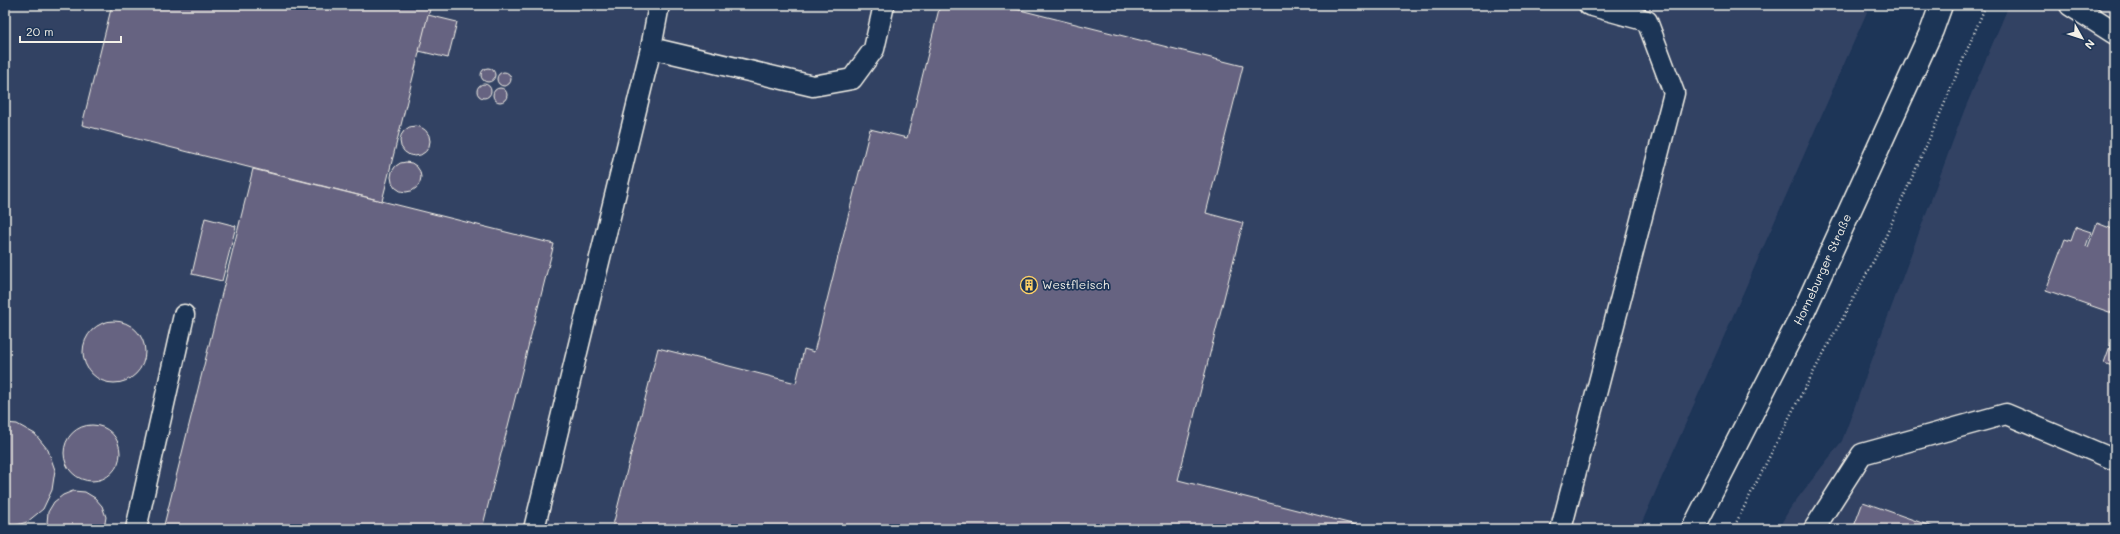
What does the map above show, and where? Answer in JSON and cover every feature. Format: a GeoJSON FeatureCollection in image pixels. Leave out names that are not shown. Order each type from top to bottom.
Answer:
{"type":"FeatureCollection","features":[{"type":"Feature","properties":{"kind":"main road","name":"Horneburger Straße"},"geometry":{"type":"LineString","coordinates":[[1693,529],[1804,311],[1932,30],[1941,5]]}},
{"type":"Feature","properties":{"kind":"main road"},"geometry":{"type":"LineString","coordinates":[[2071,5],[2115,32]]}},
{"type":"Feature","properties":{"kind":"lane"},"geometry":{"type":"LineString","coordinates":[[534,529],[651,48],[659,5]]}},
{"type":"Feature","properties":{"kind":"lane"},"geometry":{"type":"LineString","coordinates":[[651,48],[813,86],[821,85],[852,79],[874,49],[884,5]]}},
{"type":"Feature","properties":{"kind":"lane"},"geometry":{"type":"LineString","coordinates":[[1561,529],[1674,93],[1647,21],[1589,5]]}},
{"type":"Feature","properties":{"kind":"lane"},"geometry":{"type":"LineString","coordinates":[[136,529],[184,315]]}},
{"type":"Feature","properties":{"kind":"lane"},"geometry":{"type":"LineString","coordinates":[[1814,529],[1862,454],[2006,414],[2115,460]]}},
{"type":"Feature","properties":{"kind":"path"},"geometry":{"type":"LineString","coordinates":[[1732,529],[1793,410],[1880,249],[1935,126],[1986,5]]}},
{"type":"Feature","properties":{"kind":"shaded area"},"geometry":{"type":"Polygon","coordinates":[[[5,5],[1870,5],[1639,529],[5,529],[5,5]]]}},
{"type":"Feature","properties":{"kind":"shaded area"},"geometry":{"type":"Polygon","coordinates":[[[2009,5],[2115,5],[2115,529],[1778,529],[1791,507],[1842,441],[1964,111],[2009,5]]]}},
{"type":"Feature","properties":{"kind":"building"},"geometry":{"type":"Polygon","coordinates":[[[112,5],[431,5],[382,201],[82,125],[112,5]]]}},
{"type":"Feature","properties":{"kind":"building","name":"Westfleisch"},"geometry":{"type":"Polygon","coordinates":[[[940,5],[1000,5],[1243,66],[1206,213],[1243,223],[1178,480],[1372,529],[612,529],[658,348],[796,383],[804,349],[814,352],[870,129],[907,138],[940,5]]]}},
{"type":"Feature","properties":{"kind":"building"},"geometry":{"type":"Polygon","coordinates":[[[428,15],[457,22],[448,58],[419,51],[428,15]]]}},
{"type":"Feature","properties":{"kind":"building"},"geometry":{"type":"Polygon","coordinates":[[[488,68],[493,70],[495,75],[493,80],[488,82],[483,80],[481,75],[483,70],[488,68]]]}},
{"type":"Feature","properties":{"kind":"building"},"geometry":{"type":"Polygon","coordinates":[[[504,72],[509,74],[511,79],[509,84],[504,86],[499,84],[497,79],[499,74],[504,72]]]}},
{"type":"Feature","properties":{"kind":"building"},"geometry":{"type":"Polygon","coordinates":[[[484,84],[489,86],[491,91],[489,96],[484,98],[479,96],[477,91],[479,86],[484,84]]]}},
{"type":"Feature","properties":{"kind":"building"},"geometry":{"type":"Polygon","coordinates":[[[500,88],[505,90],[507,95],[505,100],[500,102],[495,100],[493,95],[495,90],[500,88]]]}},
{"type":"Feature","properties":{"kind":"building"},"geometry":{"type":"Polygon","coordinates":[[[415,126],[426,130],[430,141],[426,152],[415,156],[404,152],[400,141],[404,130],[415,126]]]}},
{"type":"Feature","properties":{"kind":"building"},"geometry":{"type":"Polygon","coordinates":[[[406,162],[417,166],[421,177],[417,188],[406,192],[395,188],[391,177],[395,166],[406,162]]]}},
{"type":"Feature","properties":{"kind":"building"},"geometry":{"type":"Polygon","coordinates":[[[253,169],[554,244],[482,529],[163,529],[253,169]]]}},
{"type":"Feature","properties":{"kind":"building"},"geometry":{"type":"Polygon","coordinates":[[[205,218],[236,226],[222,281],[192,274],[205,218]]]}},
{"type":"Feature","properties":{"kind":"building"},"geometry":{"type":"Polygon","coordinates":[[[2097,223],[2115,230],[2115,314],[2046,290],[2065,239],[2071,241],[2076,227],[2091,232],[2086,246],[2088,247],[2097,223]]]}},
{"type":"Feature","properties":{"kind":"building"},"geometry":{"type":"Polygon","coordinates":[[[108,321],[120,321],[136,330],[143,340],[145,352],[143,364],[136,374],[120,383],[108,383],[97,378],[88,369],[83,358],[83,346],[88,335],[97,326],[108,321]]]}},
{"type":"Feature","properties":{"kind":"building"},"geometry":{"type":"Polygon","coordinates":[[[2115,332],[2115,367],[2104,363],[2115,332]]]}},
{"type":"Feature","properties":{"kind":"building"},"geometry":{"type":"Polygon","coordinates":[[[5,423],[17,424],[35,434],[48,450],[55,470],[52,490],[43,509],[27,522],[7,528],[5,528],[5,423]]]}},
{"type":"Feature","properties":{"kind":"building"},"geometry":{"type":"Polygon","coordinates":[[[86,425],[98,425],[108,429],[116,437],[120,447],[120,459],[116,469],[108,477],[98,481],[86,481],[76,477],[68,469],[64,459],[64,447],[68,437],[76,429],[86,425]]]}},
{"type":"Feature","properties":{"kind":"building"},"geometry":{"type":"Polygon","coordinates":[[[73,491],[85,492],[95,498],[102,506],[106,517],[104,529],[49,529],[47,523],[48,512],[54,502],[63,495],[73,491]]]}},
{"type":"Feature","properties":{"kind":"building"},"geometry":{"type":"Polygon","coordinates":[[[1863,502],[1939,529],[1853,529],[1863,502]]]}},
{"type":"Feature","properties":{"kind":"building"},"geometry":{"type":"Polygon","coordinates":[[[561,526],[574,529],[560,529],[561,526]]]}},
{"type":"Feature","properties":{"kind":"place","name":"Westfleisch"},"geometry":{"type":"Point","coordinates":[1029,285]}}]}
